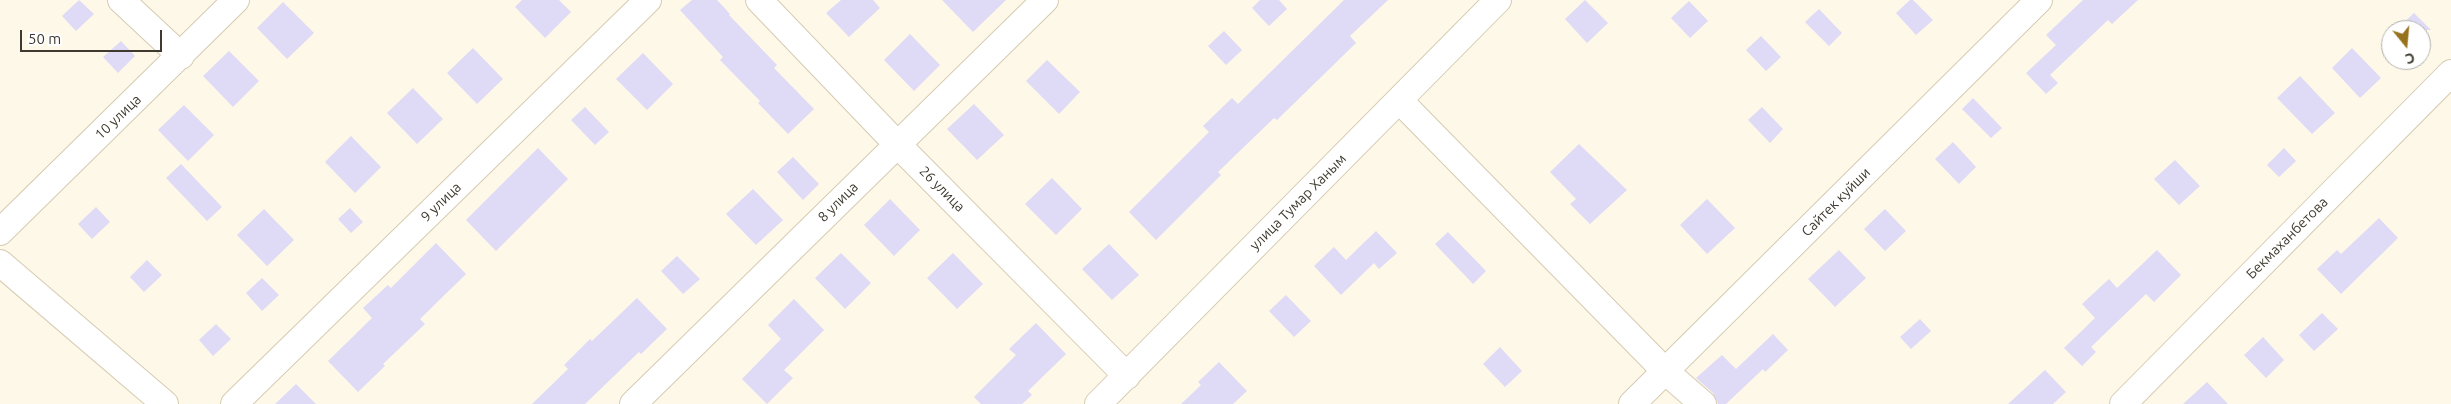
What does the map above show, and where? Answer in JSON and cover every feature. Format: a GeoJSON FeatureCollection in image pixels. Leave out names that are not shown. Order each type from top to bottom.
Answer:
{"type":"FeatureCollection","features":[{"type":"Feature","properties":{"kind":"street"},"geometry":{"type":"LineString","coordinates":[[121,0],[181,56]]}},
{"type":"Feature","properties":{"kind":"street","name":"10 улица"},"geometry":{"type":"LineString","coordinates":[[0,232],[236,0]]}},
{"type":"Feature","properties":{"kind":"street","name":"9 улица"},"geometry":{"type":"LineString","coordinates":[[234,404],[648,0]]}},
{"type":"Feature","properties":{"kind":"street","name":"26 улица"},"geometry":{"type":"LineString","coordinates":[[759,0],[897,144],[1127,376]]}},
{"type":"Feature","properties":{"kind":"street","name":"8 улица"},"geometry":{"type":"LineString","coordinates":[[633,404],[1045,0]]}},
{"type":"Feature","properties":{"kind":"street","name":"улица Тумар Ханым"},"geometry":{"type":"LineString","coordinates":[[1098,404],[1498,0]]}},
{"type":"Feature","properties":{"kind":"street","name":"Сайтек куйши"},"geometry":{"type":"LineString","coordinates":[[1632,404],[2039,0]]}},
{"type":"Feature","properties":{"kind":"street","name":"Бекмаханбетова"},"geometry":{"type":"LineString","coordinates":[[2122,404],[2451,73]]}},
{"type":"Feature","properties":{"kind":"street"},"geometry":{"type":"LineString","coordinates":[[1399,100],[1665,371],[1703,404]]}},
{"type":"Feature","properties":{"kind":"street"},"geometry":{"type":"LineString","coordinates":[[0,263],[165,404]]}},
{"type":"Feature","properties":{"kind":"building"},"geometry":{"type":"Polygon","coordinates":[[[79,0],[94,14],[76,31],[62,16],[79,0]]]}},
{"type":"Feature","properties":{"kind":"building"},"geometry":{"type":"Polygon","coordinates":[[[522,0],[559,0],[571,12],[545,38],[515,7],[522,0]]]}},
{"type":"Feature","properties":{"kind":"building"},"geometry":{"type":"Polygon","coordinates":[[[692,0],[717,0],[777,65],[774,68],[814,109],[788,134],[758,103],[760,101],[720,60],[723,57],[680,10],[692,0]]]}},
{"type":"Feature","properties":{"kind":"building"},"geometry":{"type":"Polygon","coordinates":[[[841,0],[873,0],[880,8],[849,37],[826,13],[841,0]]]}},
{"type":"Feature","properties":{"kind":"building"},"geometry":{"type":"Polygon","coordinates":[[[942,0],[1006,0],[973,32],[942,0]]]}},
{"type":"Feature","properties":{"kind":"building"},"geometry":{"type":"Polygon","coordinates":[[[1260,0],[1279,0],[1287,9],[1269,26],[1252,8],[1260,0]]]}},
{"type":"Feature","properties":{"kind":"building"},"geometry":{"type":"Polygon","coordinates":[[[1344,0],[1388,0],[1350,36],[1356,43],[1277,120],[1274,118],[1218,172],[1221,175],[1156,240],[1129,212],[1209,132],[1203,126],[1232,98],[1238,104],[1344,0]]]}},
{"type":"Feature","properties":{"kind":"building"},"geometry":{"type":"Polygon","coordinates":[[[1585,0],[1608,23],[1587,43],[1565,19],[1585,0]]]}},
{"type":"Feature","properties":{"kind":"building"},"geometry":{"type":"Polygon","coordinates":[[[1910,0],[1913,0],[1933,20],[1916,35],[1896,13],[1910,0]]]}},
{"type":"Feature","properties":{"kind":"building"},"geometry":{"type":"Polygon","coordinates":[[[2083,0],[2138,0],[2112,24],[2108,20],[2050,75],[2058,83],[2046,94],[2026,73],[2056,45],[2046,35],[2083,0]]]}},
{"type":"Feature","properties":{"kind":"building"},"geometry":{"type":"Polygon","coordinates":[[[1689,1],[1708,21],[1690,38],[1671,18],[1689,1]]]}},
{"type":"Feature","properties":{"kind":"building"},"geometry":{"type":"Polygon","coordinates":[[[283,2],[314,33],[287,59],[257,28],[283,2]]]}},
{"type":"Feature","properties":{"kind":"building"},"geometry":{"type":"Polygon","coordinates":[[[1819,9],[1842,33],[1829,46],[1805,22],[1819,9]]]}},
{"type":"Feature","properties":{"kind":"building"},"geometry":{"type":"Polygon","coordinates":[[[2414,13],[2421,20],[2407,20],[2414,13]]]}},
{"type":"Feature","properties":{"kind":"building"},"geometry":{"type":"Polygon","coordinates":[[[1224,31],[1242,50],[1226,65],[1208,46],[1224,31]]]}},
{"type":"Feature","properties":{"kind":"building"},"geometry":{"type":"Polygon","coordinates":[[[910,34],[940,65],[914,91],[884,60],[910,34]]]}},
{"type":"Feature","properties":{"kind":"building"},"geometry":{"type":"Polygon","coordinates":[[[1761,36],[1781,57],[1766,71],[1746,50],[1761,36]]]}},
{"type":"Feature","properties":{"kind":"building"},"geometry":{"type":"Polygon","coordinates":[[[121,41],[135,56],[118,73],[103,57],[121,41]]]}},
{"type":"Feature","properties":{"kind":"building"},"geometry":{"type":"Polygon","coordinates":[[[473,48],[503,79],[477,104],[447,73],[473,48]]]}},
{"type":"Feature","properties":{"kind":"building"},"geometry":{"type":"Polygon","coordinates":[[[2352,48],[2381,78],[2360,98],[2332,68],[2352,48]]]}},
{"type":"Feature","properties":{"kind":"building"},"geometry":{"type":"Polygon","coordinates":[[[229,51],[259,81],[233,107],[203,76],[229,51]]]}},
{"type":"Feature","properties":{"kind":"building"},"geometry":{"type":"Polygon","coordinates":[[[643,53],[673,84],[647,110],[616,79],[643,53]]]}},
{"type":"Feature","properties":{"kind":"building"},"geometry":{"type":"Polygon","coordinates":[[[1047,60],[1080,92],[1059,114],[1026,81],[1047,60]]]}},
{"type":"Feature","properties":{"kind":"building"},"geometry":{"type":"Polygon","coordinates":[[[2300,76],[2335,113],[2312,134],[2277,98],[2300,76]]]}},
{"type":"Feature","properties":{"kind":"building"},"geometry":{"type":"Polygon","coordinates":[[[413,88],[443,119],[417,144],[387,113],[413,88]]]}},
{"type":"Feature","properties":{"kind":"building"},"geometry":{"type":"Polygon","coordinates":[[[1973,98],[2002,128],[1991,138],[1962,109],[1973,98]]]}},
{"type":"Feature","properties":{"kind":"building"},"geometry":{"type":"Polygon","coordinates":[[[974,104],[1004,135],[977,160],[947,129],[974,104]]]}},
{"type":"Feature","properties":{"kind":"building"},"geometry":{"type":"Polygon","coordinates":[[[184,105],[214,135],[188,161],[158,130],[184,105]]]}},
{"type":"Feature","properties":{"kind":"building"},"geometry":{"type":"Polygon","coordinates":[[[585,107],[609,132],[595,145],[571,120],[585,107]]]}},
{"type":"Feature","properties":{"kind":"building"},"geometry":{"type":"Polygon","coordinates":[[[1762,107],[1783,129],[1770,143],[1748,120],[1762,107]]]}},
{"type":"Feature","properties":{"kind":"building"},"geometry":{"type":"Polygon","coordinates":[[[351,136],[381,167],[355,193],[325,162],[351,136]]]}},
{"type":"Feature","properties":{"kind":"building"},"geometry":{"type":"Polygon","coordinates":[[[1953,142],[1976,167],[1959,184],[1935,159],[1953,142]]]}},
{"type":"Feature","properties":{"kind":"building"},"geometry":{"type":"Polygon","coordinates":[[[1579,144],[1627,190],[1590,224],[1570,204],[1576,199],[1550,172],[1579,144]]]}},
{"type":"Feature","properties":{"kind":"building"},"geometry":{"type":"Polygon","coordinates":[[[538,148],[568,179],[496,251],[466,220],[538,148]]]}},
{"type":"Feature","properties":{"kind":"building"},"geometry":{"type":"Polygon","coordinates":[[[2284,148],[2296,161],[2279,177],[2267,165],[2284,148]]]}},
{"type":"Feature","properties":{"kind":"building"},"geometry":{"type":"Polygon","coordinates":[[[793,157],[819,184],[803,200],[777,172],[793,157]]]}},
{"type":"Feature","properties":{"kind":"building"},"geometry":{"type":"Polygon","coordinates":[[[2175,160],[2200,186],[2179,205],[2154,179],[2175,160]]]}},
{"type":"Feature","properties":{"kind":"building"},"geometry":{"type":"Polygon","coordinates":[[[181,164],[222,207],[207,221],[166,178],[181,164]]]}},
{"type":"Feature","properties":{"kind":"building"},"geometry":{"type":"Polygon","coordinates":[[[1052,178],[1082,209],[1056,235],[1025,204],[1052,178]]]}},
{"type":"Feature","properties":{"kind":"building"},"geometry":{"type":"Polygon","coordinates":[[[753,189],[783,220],[756,245],[726,214],[753,189]]]}},
{"type":"Feature","properties":{"kind":"building"},"geometry":{"type":"Polygon","coordinates":[[[890,199],[920,230],[894,256],[864,225],[890,199]]]}},
{"type":"Feature","properties":{"kind":"building"},"geometry":{"type":"Polygon","coordinates":[[[1707,199],[1735,228],[1707,254],[1680,225],[1707,199]]]}},
{"type":"Feature","properties":{"kind":"building"},"geometry":{"type":"Polygon","coordinates":[[[96,207],[110,222],[92,239],[78,224],[96,207]]]}},
{"type":"Feature","properties":{"kind":"building"},"geometry":{"type":"Polygon","coordinates":[[[350,208],[363,222],[351,233],[338,219],[350,208]]]}},
{"type":"Feature","properties":{"kind":"building"},"geometry":{"type":"Polygon","coordinates":[[[264,209],[294,240],[267,266],[237,235],[264,209]]]}},
{"type":"Feature","properties":{"kind":"building"},"geometry":{"type":"Polygon","coordinates":[[[1885,209],[1906,231],[1885,251],[1864,229],[1885,209]]]}},
{"type":"Feature","properties":{"kind":"building"},"geometry":{"type":"Polygon","coordinates":[[[2379,218],[2398,238],[2341,294],[2317,269],[2337,250],[2341,254],[2379,218]]]}},
{"type":"Feature","properties":{"kind":"building"},"geometry":{"type":"Polygon","coordinates":[[[1376,231],[1397,253],[1379,269],[1374,263],[1341,295],[1314,266],[1334,247],[1346,260],[1376,231]]]}},
{"type":"Feature","properties":{"kind":"building"},"geometry":{"type":"Polygon","coordinates":[[[1448,232],[1486,271],[1473,284],[1435,244],[1448,232]]]}},
{"type":"Feature","properties":{"kind":"building"},"geometry":{"type":"Polygon","coordinates":[[[436,243],[466,274],[420,319],[425,324],[383,364],[385,366],[358,392],[328,361],[372,318],[363,308],[388,285],[391,288],[436,243]]]}},
{"type":"Feature","properties":{"kind":"building"},"geometry":{"type":"Polygon","coordinates":[[[1109,244],[1139,275],[1112,300],[1082,269],[1109,244]]]}},
{"type":"Feature","properties":{"kind":"building"},"geometry":{"type":"Polygon","coordinates":[[[1839,250],[1866,278],[1835,307],[1808,279],[1839,250]]]}},
{"type":"Feature","properties":{"kind":"building"},"geometry":{"type":"Polygon","coordinates":[[[2157,250],[2181,275],[2154,302],[2146,294],[2091,347],[2096,352],[2082,366],[2064,348],[2095,318],[2082,304],[2109,279],[2117,288],[2157,250]]]}},
{"type":"Feature","properties":{"kind":"building"},"geometry":{"type":"Polygon","coordinates":[[[841,253],[871,283],[845,309],[815,278],[841,253]]]}},
{"type":"Feature","properties":{"kind":"building"},"geometry":{"type":"Polygon","coordinates":[[[953,253],[983,284],[957,309],[927,278],[953,253]]]}},
{"type":"Feature","properties":{"kind":"building"},"geometry":{"type":"Polygon","coordinates":[[[677,256],[700,279],[683,294],[661,271],[677,256]]]}},
{"type":"Feature","properties":{"kind":"building"},"geometry":{"type":"Polygon","coordinates":[[[147,260],[162,275],[144,292],[130,277],[147,260]]]}},
{"type":"Feature","properties":{"kind":"building"},"geometry":{"type":"Polygon","coordinates":[[[262,278],[279,295],[262,311],[246,293],[262,278]]]}},
{"type":"Feature","properties":{"kind":"building"},"geometry":{"type":"Polygon","coordinates":[[[1286,295],[1311,321],[1294,337],[1269,311],[1286,295]]]}},
{"type":"Feature","properties":{"kind":"building"},"geometry":{"type":"Polygon","coordinates":[[[637,298],[667,329],[641,354],[639,352],[585,404],[532,404],[568,369],[564,365],[590,339],[592,341],[637,298]]]}},
{"type":"Feature","properties":{"kind":"building"},"geometry":{"type":"Polygon","coordinates":[[[794,299],[824,330],[784,370],[793,378],[767,404],[742,379],[781,339],[768,325],[794,299]]]}},
{"type":"Feature","properties":{"kind":"building"},"geometry":{"type":"Polygon","coordinates":[[[2322,313],[2338,329],[2314,351],[2299,335],[2322,313]]]}},
{"type":"Feature","properties":{"kind":"building"},"geometry":{"type":"Polygon","coordinates":[[[1920,319],[1931,331],[1911,349],[1900,337],[1920,319]]]}},
{"type":"Feature","properties":{"kind":"building"},"geometry":{"type":"Polygon","coordinates":[[[1036,323],[1066,354],[1028,391],[1032,395],[1022,404],[981,404],[974,397],[1016,355],[1009,349],[1036,323]]]}},
{"type":"Feature","properties":{"kind":"building"},"geometry":{"type":"Polygon","coordinates":[[[216,324],[231,339],[213,356],[199,340],[216,324]]]}},
{"type":"Feature","properties":{"kind":"building"},"geometry":{"type":"Polygon","coordinates":[[[1773,334],[1788,350],[1765,372],[1763,369],[1726,404],[1718,404],[1713,393],[1696,378],[1722,355],[1736,369],[1773,334]]]}},
{"type":"Feature","properties":{"kind":"building"},"geometry":{"type":"Polygon","coordinates":[[[2263,337],[2284,360],[2266,378],[2244,355],[2263,337]]]}},
{"type":"Feature","properties":{"kind":"building"},"geometry":{"type":"Polygon","coordinates":[[[1500,347],[1522,371],[1505,387],[1483,364],[1500,347]]]}},
{"type":"Feature","properties":{"kind":"building"},"geometry":{"type":"Polygon","coordinates":[[[1219,362],[1247,391],[1233,404],[1181,404],[1201,385],[1198,382],[1219,362]]]}},
{"type":"Feature","properties":{"kind":"building"},"geometry":{"type":"Polygon","coordinates":[[[2045,370],[2066,392],[2053,404],[2008,404],[2045,370]]]}},
{"type":"Feature","properties":{"kind":"building"},"geometry":{"type":"Polygon","coordinates":[[[2207,382],[2228,404],[2183,404],[2207,382]]]}},
{"type":"Feature","properties":{"kind":"building"},"geometry":{"type":"Polygon","coordinates":[[[296,384],[316,404],[275,404],[296,384]]]}}]}
